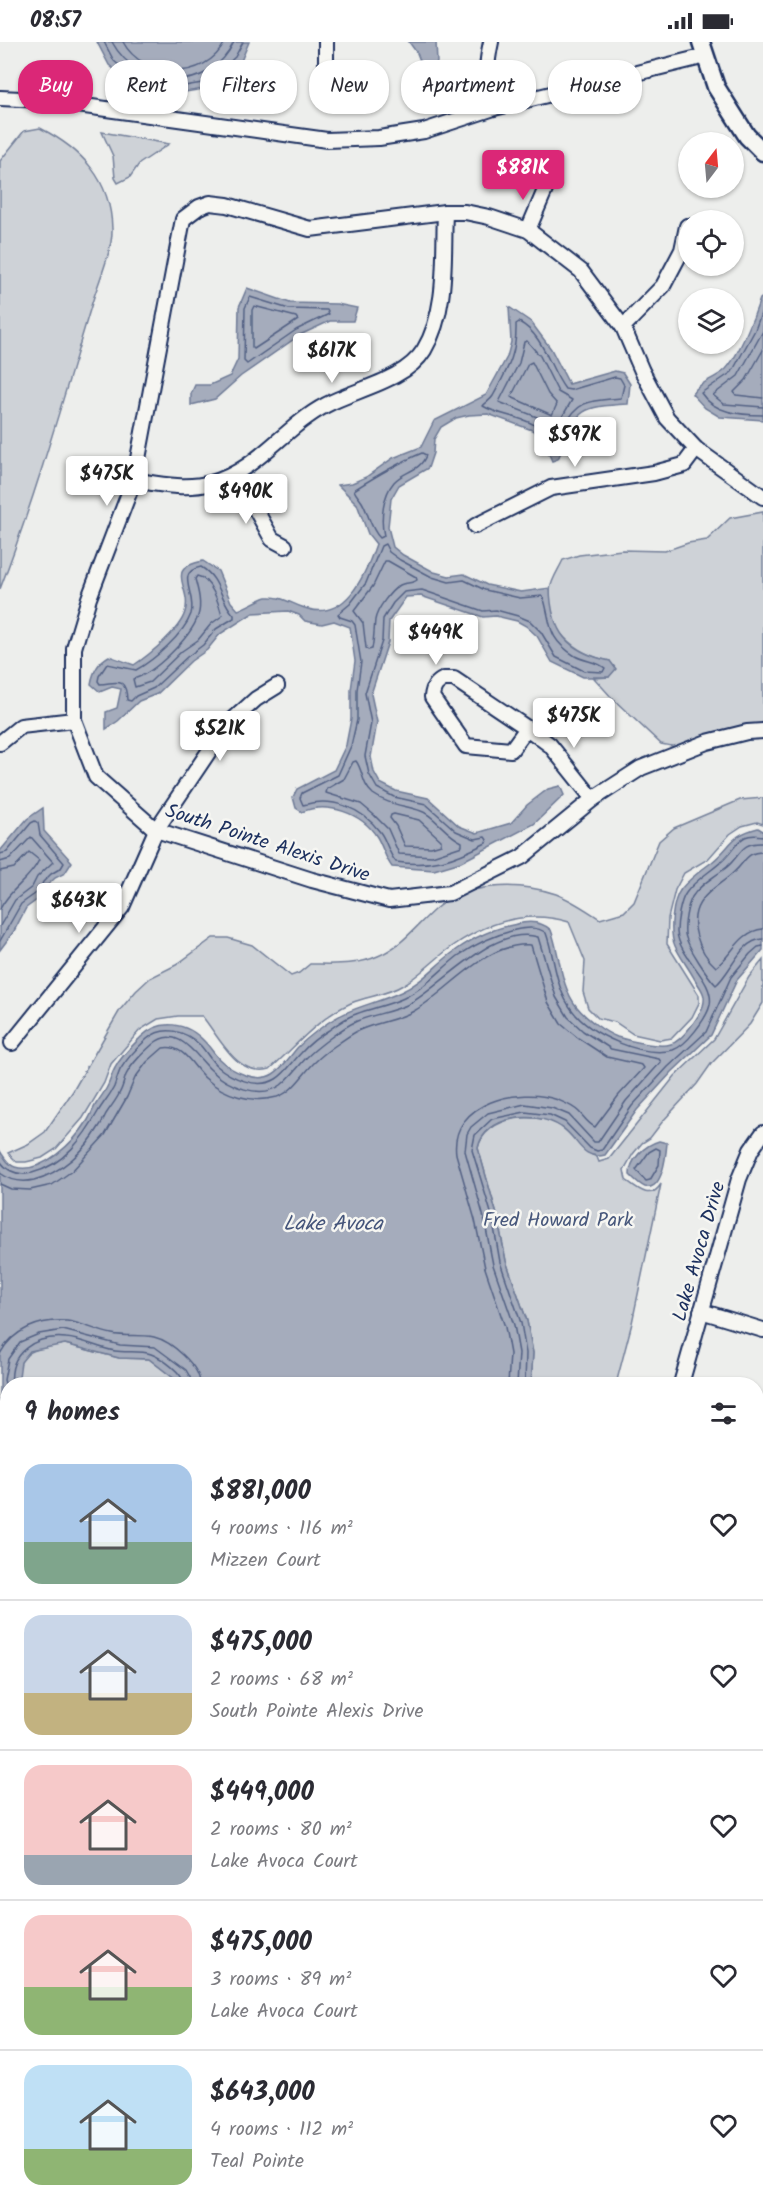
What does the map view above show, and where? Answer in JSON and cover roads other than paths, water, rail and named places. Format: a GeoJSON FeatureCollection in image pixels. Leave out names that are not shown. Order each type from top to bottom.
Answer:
{"type":"FeatureCollection","features":[{"type":"Feature","properties":{"kind":"street"},"geometry":{"type":"LineString","coordinates":[[326,42],[326,60]]}},
{"type":"Feature","properties":{"kind":"street"},"geometry":{"type":"LineString","coordinates":[[487,60],[491,42]]}},
{"type":"Feature","properties":{"kind":"street"},"geometry":{"type":"LineString","coordinates":[[536,96],[704,49],[716,87],[730,113],[747,136],[763,152]]}},
{"type":"Feature","properties":{"kind":"street"},"geometry":{"type":"LineString","coordinates":[[0,98],[42,100],[327,140],[379,138],[424,130],[475,114]]}},
{"type":"Feature","properties":{"kind":"street"},"geometry":{"type":"LineString","coordinates":[[528,230],[548,183]]}},
{"type":"Feature","properties":{"kind":"street","name":"South Pointe Alexis Drive"},"geometry":{"type":"LineString","coordinates":[[763,497],[696,449],[667,418],[642,371],[623,327],[581,271],[528,230],[465,212],[445,212],[310,230],[227,205],[210,203],[199,207],[183,219],[134,480],[89,598],[74,648],[74,720],[96,777],[156,830],[312,880],[389,900],[450,893],[522,857],[593,799],[641,768],[707,742],[747,732],[763,732]]}},
{"type":"Feature","properties":{"kind":"street"},"geometry":{"type":"LineString","coordinates":[[134,480],[189,487],[236,474],[265,453],[299,421],[325,405],[389,378],[414,362],[423,351],[435,323],[442,291],[445,212]]}},
{"type":"Feature","properties":{"kind":"street"},"geometry":{"type":"LineString","coordinates":[[623,327],[663,286],[678,258]]}},
{"type":"Feature","properties":{"kind":"street"},"geometry":{"type":"LineString","coordinates":[[475,526],[551,488],[654,473],[684,465],[696,449]]}},
{"type":"Feature","properties":{"kind":"street"},"geometry":{"type":"LineString","coordinates":[[236,474],[272,540],[285,546]]}},
{"type":"Feature","properties":{"kind":"street"},"geometry":{"type":"LineString","coordinates":[[526,728],[511,750],[466,746],[432,697],[433,689],[444,679],[454,679],[526,728],[550,745],[593,799]]}},
{"type":"Feature","properties":{"kind":"street"},"geometry":{"type":"LineString","coordinates":[[12,1043],[122,907],[156,830],[226,726],[256,699],[277,686]]}},
{"type":"Feature","properties":{"kind":"street"},"geometry":{"type":"LineString","coordinates":[[0,743],[21,726],[74,720]]}},
{"type":"Feature","properties":{"kind":"street","name":"Lake Avoca Drive"},"geometry":{"type":"LineString","coordinates":[[683,1377],[739,1179],[761,1139]]}},
{"type":"Feature","properties":{"kind":"street"},"geometry":{"type":"LineString","coordinates":[[701,1311],[763,1330]]}},
{"type":"Feature","properties":{"kind":"water"},"geometry":{"type":"Polygon","coordinates":[[[97,42],[249,42],[241,60],[200,60],[200,90],[188,92],[188,60],[106,60],[97,42]]]}},
{"type":"Feature","properties":{"kind":"water"},"geometry":{"type":"Polygon","coordinates":[[[409,42],[436,42],[437,60],[420,60],[409,42]]]}},
{"type":"Feature","properties":{"kind":"water"},"geometry":{"type":"Polygon","coordinates":[[[247,288],[290,303],[337,304],[357,308],[353,321],[330,321],[300,335],[241,376],[215,399],[191,405],[191,394],[195,385],[210,385],[230,376],[238,359],[239,307],[247,288]]]}},
{"type":"Feature","properties":{"kind":"water"},"geometry":{"type":"Polygon","coordinates":[[[763,297],[763,420],[720,417],[705,408],[692,394],[699,386],[726,369],[737,354],[744,354],[744,340],[760,299],[763,297]]]}},
{"type":"Feature","properties":{"kind":"water"},"geometry":{"type":"Polygon","coordinates":[[[509,307],[531,322],[551,349],[569,384],[615,371],[623,373],[630,384],[628,404],[597,407],[580,415],[558,459],[552,461],[542,438],[532,430],[488,414],[456,418],[441,427],[434,439],[433,453],[428,468],[399,485],[391,499],[388,527],[393,547],[434,572],[449,576],[464,574],[487,585],[521,592],[550,588],[554,617],[564,638],[583,652],[610,661],[616,669],[609,677],[583,677],[552,662],[537,636],[517,621],[496,616],[483,617],[421,596],[406,597],[389,621],[388,642],[371,694],[377,722],[371,757],[374,772],[380,783],[396,791],[428,798],[459,826],[477,833],[511,823],[527,805],[548,789],[560,786],[564,795],[534,824],[461,862],[434,870],[392,867],[377,837],[370,829],[362,821],[343,811],[322,808],[302,812],[296,808],[293,797],[297,789],[334,770],[346,745],[351,719],[351,690],[355,661],[350,627],[334,621],[322,624],[305,621],[299,615],[288,611],[253,613],[220,634],[207,650],[191,661],[157,694],[139,701],[106,729],[106,712],[117,708],[121,689],[112,687],[100,692],[91,684],[95,671],[99,664],[109,656],[134,665],[171,634],[185,612],[186,603],[181,574],[191,565],[203,561],[218,571],[231,602],[238,610],[267,597],[282,599],[317,610],[330,609],[351,594],[366,570],[376,544],[368,534],[357,504],[338,485],[352,483],[366,477],[393,458],[421,447],[434,421],[486,395],[507,357],[511,342],[509,307]]]}},
{"type":"Feature","properties":{"kind":"water"},"geometry":{"type":"Polygon","coordinates":[[[43,808],[44,831],[72,862],[65,873],[55,878],[47,886],[45,894],[26,908],[14,931],[0,950],[0,851],[27,819],[43,808]]]}},
{"type":"Feature","properties":{"kind":"water","name":"Lake Avoca"},"geometry":{"type":"Polygon","coordinates":[[[758,828],[763,831],[763,950],[737,980],[711,1035],[637,1110],[605,1155],[590,1155],[561,1127],[538,1118],[526,1117],[501,1122],[490,1128],[478,1148],[497,1215],[506,1261],[527,1321],[533,1353],[531,1377],[172,1377],[149,1359],[119,1358],[65,1344],[30,1351],[21,1362],[19,1377],[0,1377],[0,1151],[10,1164],[25,1168],[36,1166],[57,1154],[75,1137],[88,1120],[107,1088],[120,1059],[148,1031],[165,1025],[190,1030],[198,1035],[230,1068],[252,1077],[267,1077],[277,1071],[301,1044],[332,1020],[409,988],[448,956],[477,937],[500,928],[530,922],[539,923],[551,930],[571,999],[590,1020],[617,1037],[652,1045],[671,1044],[690,1028],[704,1002],[702,991],[673,940],[672,917],[675,901],[688,881],[719,856],[736,838],[758,828]]]}},
{"type":"Feature","properties":{"kind":"water"},"geometry":{"type":"Polygon","coordinates":[[[659,1141],[667,1143],[660,1178],[651,1187],[645,1187],[630,1175],[630,1169],[639,1154],[648,1146],[659,1141]]]}},
{"type":"Feature","properties":{"kind":"park label","name":"Fred Howard Park"},"geometry":{"type":"Point","coordinates":[558,1219]}}]}
